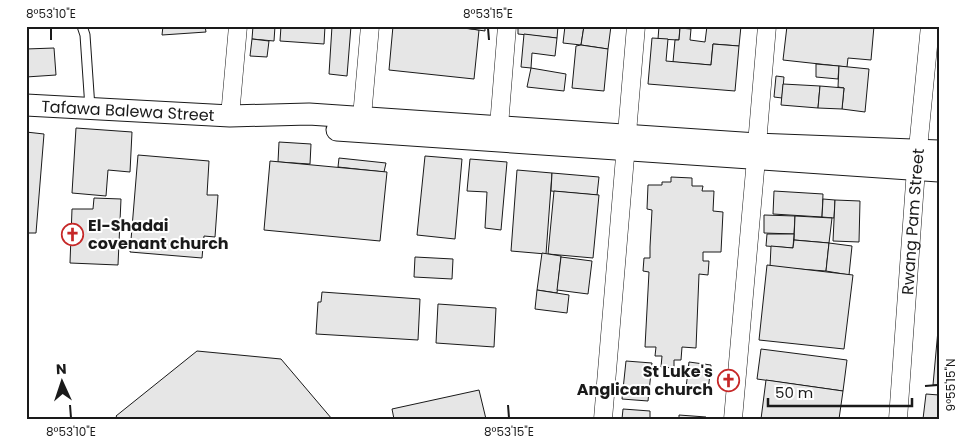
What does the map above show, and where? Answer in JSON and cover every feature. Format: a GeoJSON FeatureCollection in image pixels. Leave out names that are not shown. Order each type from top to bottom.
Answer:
{"type":"FeatureCollection","features":[{"type":"Feature","properties":{"kind":"street"},"geometry":{"type":"LineString","coordinates":[[230,116],[238,26]]}},
{"type":"Feature","properties":{"kind":"street"},"geometry":{"type":"LineString","coordinates":[[362,117],[370,26]]}},
{"type":"Feature","properties":{"kind":"street"},"geometry":{"type":"LineString","coordinates":[[499,126],[507,26]]}},
{"type":"Feature","properties":{"kind":"street"},"geometry":{"type":"LineString","coordinates":[[603,419],[636,26]]}},
{"type":"Feature","properties":{"kind":"street"},"geometry":{"type":"LineString","coordinates":[[733,419],[767,26]]}},
{"type":"Feature","properties":{"kind":"street","name":"Rwang Pam Street"},"geometry":{"type":"LineString","coordinates":[[898,419],[916,169],[929,149],[930,26]]}},
{"type":"Feature","properties":{"kind":"street","name":"Tafawa Balewa Street"},"geometry":{"type":"LineString","coordinates":[[26,105],[230,116]]}},
{"type":"Feature","properties":{"kind":"street"},"geometry":{"type":"LineString","coordinates":[[230,116],[309,114],[499,126],[625,143]]}},
{"type":"Feature","properties":{"kind":"street"},"geometry":{"type":"LineString","coordinates":[[230,116],[302,127],[625,143],[756,152],[939,171]]}},
{"type":"Feature","properties":{"kind":"street"},"geometry":{"type":"LineString","coordinates":[[756,152],[929,149]]}},
{"type":"Feature","properties":{"kind":"lane"},"geometry":{"type":"LineString","coordinates":[[82,26],[85,35],[90,108]]}},
{"type":"Feature","properties":{"kind":"building"},"geometry":{"type":"Polygon","coordinates":[[[163,26],[205,26],[206,32],[162,35],[163,26]]]}},
{"type":"Feature","properties":{"kind":"building"},"geometry":{"type":"Polygon","coordinates":[[[253,26],[275,26],[274,41],[252,39],[253,26]]]}},
{"type":"Feature","properties":{"kind":"building"},"geometry":{"type":"Polygon","coordinates":[[[281,26],[325,26],[324,44],[280,41],[281,26]]]}},
{"type":"Feature","properties":{"kind":"building"},"geometry":{"type":"Polygon","coordinates":[[[332,26],[351,26],[347,76],[329,74],[332,26]]]}},
{"type":"Feature","properties":{"kind":"building"},"geometry":{"type":"Polygon","coordinates":[[[393,26],[447,26],[479,30],[474,79],[389,70],[393,26]]]}},
{"type":"Feature","properties":{"kind":"building"},"geometry":{"type":"Polygon","coordinates":[[[452,26],[485,26],[485,31],[452,26]]]}},
{"type":"Feature","properties":{"kind":"building"},"geometry":{"type":"Polygon","coordinates":[[[518,26],[558,26],[557,38],[518,34],[518,26]]]}},
{"type":"Feature","properties":{"kind":"building"},"geometry":{"type":"Polygon","coordinates":[[[565,26],[584,26],[581,45],[563,43],[565,26]]]}},
{"type":"Feature","properties":{"kind":"building"},"geometry":{"type":"Polygon","coordinates":[[[584,26],[611,26],[608,49],[581,45],[584,26]]]}},
{"type":"Feature","properties":{"kind":"building"},"geometry":{"type":"Polygon","coordinates":[[[659,26],[680,26],[679,40],[658,39],[659,26]]]}},
{"type":"Feature","properties":{"kind":"building"},"geometry":{"type":"Polygon","coordinates":[[[707,26],[741,26],[739,46],[713,44],[711,65],[673,62],[675,40],[679,40],[680,28],[691,29],[690,40],[705,42],[707,26]]]}},
{"type":"Feature","properties":{"kind":"building"},"geometry":{"type":"Polygon","coordinates":[[[787,26],[874,26],[871,60],[848,58],[847,67],[783,60],[787,26]]]}},
{"type":"Feature","properties":{"kind":"building"},"geometry":{"type":"Polygon","coordinates":[[[524,34],[557,38],[555,56],[532,53],[531,68],[521,67],[524,34]]]}},
{"type":"Feature","properties":{"kind":"building"},"geometry":{"type":"Polygon","coordinates":[[[652,38],[668,39],[666,61],[711,65],[713,44],[739,46],[735,91],[648,84],[652,38]]]}},
{"type":"Feature","properties":{"kind":"building"},"geometry":{"type":"Polygon","coordinates":[[[252,39],[269,41],[267,57],[250,56],[252,39]]]}},
{"type":"Feature","properties":{"kind":"building"},"geometry":{"type":"Polygon","coordinates":[[[576,46],[608,49],[604,91],[572,88],[576,46]]]}},
{"type":"Feature","properties":{"kind":"building"},"geometry":{"type":"Polygon","coordinates":[[[54,48],[56,75],[26,77],[26,49],[54,48]]]}},
{"type":"Feature","properties":{"kind":"building"},"geometry":{"type":"Polygon","coordinates":[[[816,64],[839,66],[838,79],[816,77],[816,64]]]}},
{"type":"Feature","properties":{"kind":"building"},"geometry":{"type":"Polygon","coordinates":[[[839,66],[869,69],[865,112],[842,109],[844,88],[838,87],[839,66]]]}},
{"type":"Feature","properties":{"kind":"building"},"geometry":{"type":"Polygon","coordinates":[[[531,68],[566,74],[564,91],[527,87],[531,68]]]}},
{"type":"Feature","properties":{"kind":"building"},"geometry":{"type":"Polygon","coordinates":[[[776,76],[784,77],[782,98],[774,97],[776,76]]]}},
{"type":"Feature","properties":{"kind":"building"},"geometry":{"type":"Polygon","coordinates":[[[783,84],[820,86],[818,108],[781,105],[783,84]]]}},
{"type":"Feature","properties":{"kind":"building"},"geometry":{"type":"Polygon","coordinates":[[[820,86],[844,88],[842,109],[818,108],[820,86]]]}},
{"type":"Feature","properties":{"kind":"building"},"geometry":{"type":"Polygon","coordinates":[[[76,128],[132,132],[130,172],[108,170],[106,196],[72,193],[76,128]]]}},
{"type":"Feature","properties":{"kind":"building"},"geometry":{"type":"Polygon","coordinates":[[[26,132],[44,134],[36,233],[26,233],[26,132]]]}},
{"type":"Feature","properties":{"kind":"building"},"geometry":{"type":"Polygon","coordinates":[[[279,142],[311,144],[310,164],[278,162],[279,142]]]}},
{"type":"Feature","properties":{"kind":"building"},"geometry":{"type":"Polygon","coordinates":[[[138,155],[209,161],[207,195],[218,195],[215,237],[204,236],[202,258],[130,252],[138,155]]]}},
{"type":"Feature","properties":{"kind":"building"},"geometry":{"type":"Polygon","coordinates":[[[425,156],[462,159],[455,239],[417,235],[425,156]]]}},
{"type":"Feature","properties":{"kind":"building"},"geometry":{"type":"Polygon","coordinates":[[[339,158],[386,163],[384,172],[338,167],[339,158]]]}},
{"type":"Feature","properties":{"kind":"building"},"geometry":{"type":"Polygon","coordinates":[[[470,159],[507,162],[501,230],[485,228],[487,192],[467,191],[470,159]]]}},
{"type":"Feature","properties":{"kind":"building"},"geometry":{"type":"Polygon","coordinates":[[[270,161],[387,172],[380,241],[264,230],[270,161]]]}},
{"type":"Feature","properties":{"kind":"building"},"geometry":{"type":"Polygon","coordinates":[[[517,170],[552,173],[546,254],[511,251],[517,170]]]}},
{"type":"Feature","properties":{"kind":"building"},"geometry":{"type":"Polygon","coordinates":[[[552,173],[599,177],[597,195],[551,191],[552,173]]]}},
{"type":"Feature","properties":{"kind":"building"},"geometry":{"type":"Polygon","coordinates":[[[671,177],[692,178],[692,186],[703,186],[702,191],[714,191],[713,211],[723,212],[721,252],[703,252],[703,261],[709,261],[708,275],[699,274],[696,348],[682,347],[681,360],[674,360],[674,368],[661,367],[662,356],[655,356],[656,347],[645,347],[649,272],[643,271],[644,258],[650,258],[652,210],[647,209],[648,185],[662,185],[662,182],[671,182],[671,177]]]}},
{"type":"Feature","properties":{"kind":"building"},"geometry":{"type":"Polygon","coordinates":[[[554,191],[599,195],[593,258],[548,254],[554,191]]]}},
{"type":"Feature","properties":{"kind":"building"},"geometry":{"type":"Polygon","coordinates":[[[774,191],[823,194],[822,217],[773,214],[774,191]]]}},
{"type":"Feature","properties":{"kind":"building"},"geometry":{"type":"Polygon","coordinates":[[[94,198],[121,199],[118,265],[70,263],[72,209],[93,209],[94,198]]]}},
{"type":"Feature","properties":{"kind":"building"},"geometry":{"type":"Polygon","coordinates":[[[823,199],[835,200],[834,218],[822,217],[823,199]]]}},
{"type":"Feature","properties":{"kind":"building"},"geometry":{"type":"Polygon","coordinates":[[[835,200],[860,201],[859,242],[833,241],[835,200]]]}},
{"type":"Feature","properties":{"kind":"building"},"geometry":{"type":"Polygon","coordinates":[[[764,215],[795,216],[794,234],[764,233],[764,215]]]}},
{"type":"Feature","properties":{"kind":"building"},"geometry":{"type":"Polygon","coordinates":[[[795,216],[832,218],[829,243],[794,240],[795,216]]]}},
{"type":"Feature","properties":{"kind":"building"},"geometry":{"type":"Polygon","coordinates":[[[767,234],[794,234],[793,248],[766,246],[767,234]]]}},
{"type":"Feature","properties":{"kind":"building"},"geometry":{"type":"Polygon","coordinates":[[[794,240],[829,243],[826,271],[770,267],[771,246],[793,248],[794,240]]]}},
{"type":"Feature","properties":{"kind":"building"},"geometry":{"type":"Polygon","coordinates":[[[829,243],[852,246],[849,275],[826,271],[829,243]]]}},
{"type":"Feature","properties":{"kind":"building"},"geometry":{"type":"Polygon","coordinates":[[[542,253],[561,256],[557,293],[537,290],[542,253]]]}},
{"type":"Feature","properties":{"kind":"building"},"geometry":{"type":"Polygon","coordinates":[[[415,257],[453,259],[452,279],[414,277],[415,257]]]}},
{"type":"Feature","properties":{"kind":"building"},"geometry":{"type":"Polygon","coordinates":[[[561,257],[592,261],[588,294],[557,290],[561,257]]]}},
{"type":"Feature","properties":{"kind":"building"},"geometry":{"type":"Polygon","coordinates":[[[767,265],[853,275],[844,349],[759,340],[767,265]]]}},
{"type":"Feature","properties":{"kind":"building"},"geometry":{"type":"Polygon","coordinates":[[[537,290],[569,295],[567,313],[535,309],[537,290]]]}},
{"type":"Feature","properties":{"kind":"building"},"geometry":{"type":"Polygon","coordinates":[[[322,292],[420,299],[418,340],[316,334],[318,302],[321,302],[322,292]]]}},
{"type":"Feature","properties":{"kind":"building"},"geometry":{"type":"Polygon","coordinates":[[[438,304],[496,308],[494,347],[436,343],[438,304]]]}},
{"type":"Feature","properties":{"kind":"building"},"geometry":{"type":"Polygon","coordinates":[[[939,319],[939,385],[933,385],[939,319]]]}},
{"type":"Feature","properties":{"kind":"building"},"geometry":{"type":"Polygon","coordinates":[[[761,349],[847,360],[843,391],[757,379],[761,349]]]}},
{"type":"Feature","properties":{"kind":"building"},"geometry":{"type":"Polygon","coordinates":[[[197,351],[281,359],[332,419],[118,419],[116,416],[197,351]]]}},
{"type":"Feature","properties":{"kind":"building"},"geometry":{"type":"Polygon","coordinates":[[[626,361],[652,363],[648,401],[622,399],[626,361]]]}},
{"type":"Feature","properties":{"kind":"building"},"geometry":{"type":"Polygon","coordinates":[[[689,362],[711,365],[708,391],[686,388],[689,362]]]}},
{"type":"Feature","properties":{"kind":"building"},"geometry":{"type":"Polygon","coordinates":[[[766,380],[843,391],[839,419],[761,419],[766,380]]]}},
{"type":"Feature","properties":{"kind":"building"},"geometry":{"type":"Polygon","coordinates":[[[479,390],[486,419],[394,419],[392,409],[479,390]]]}},
{"type":"Feature","properties":{"kind":"building"},"geometry":{"type":"Polygon","coordinates":[[[926,394],[939,395],[939,419],[923,419],[926,394]]]}},
{"type":"Feature","properties":{"kind":"building"},"geometry":{"type":"Polygon","coordinates":[[[623,409],[650,411],[650,419],[622,419],[623,409]]]}},
{"type":"Feature","properties":{"kind":"building"},"geometry":{"type":"Polygon","coordinates":[[[679,415],[706,417],[706,419],[679,419],[679,415]]]}},
{"type":"Feature","properties":{"kind":"place","name":"El-Shadai covenant church"},"geometry":{"type":"Point","coordinates":[72,234]}},
{"type":"Feature","properties":{"kind":"place","name":"St Luke's Anglican church"},"geometry":{"type":"Point","coordinates":[729,380]}}]}
